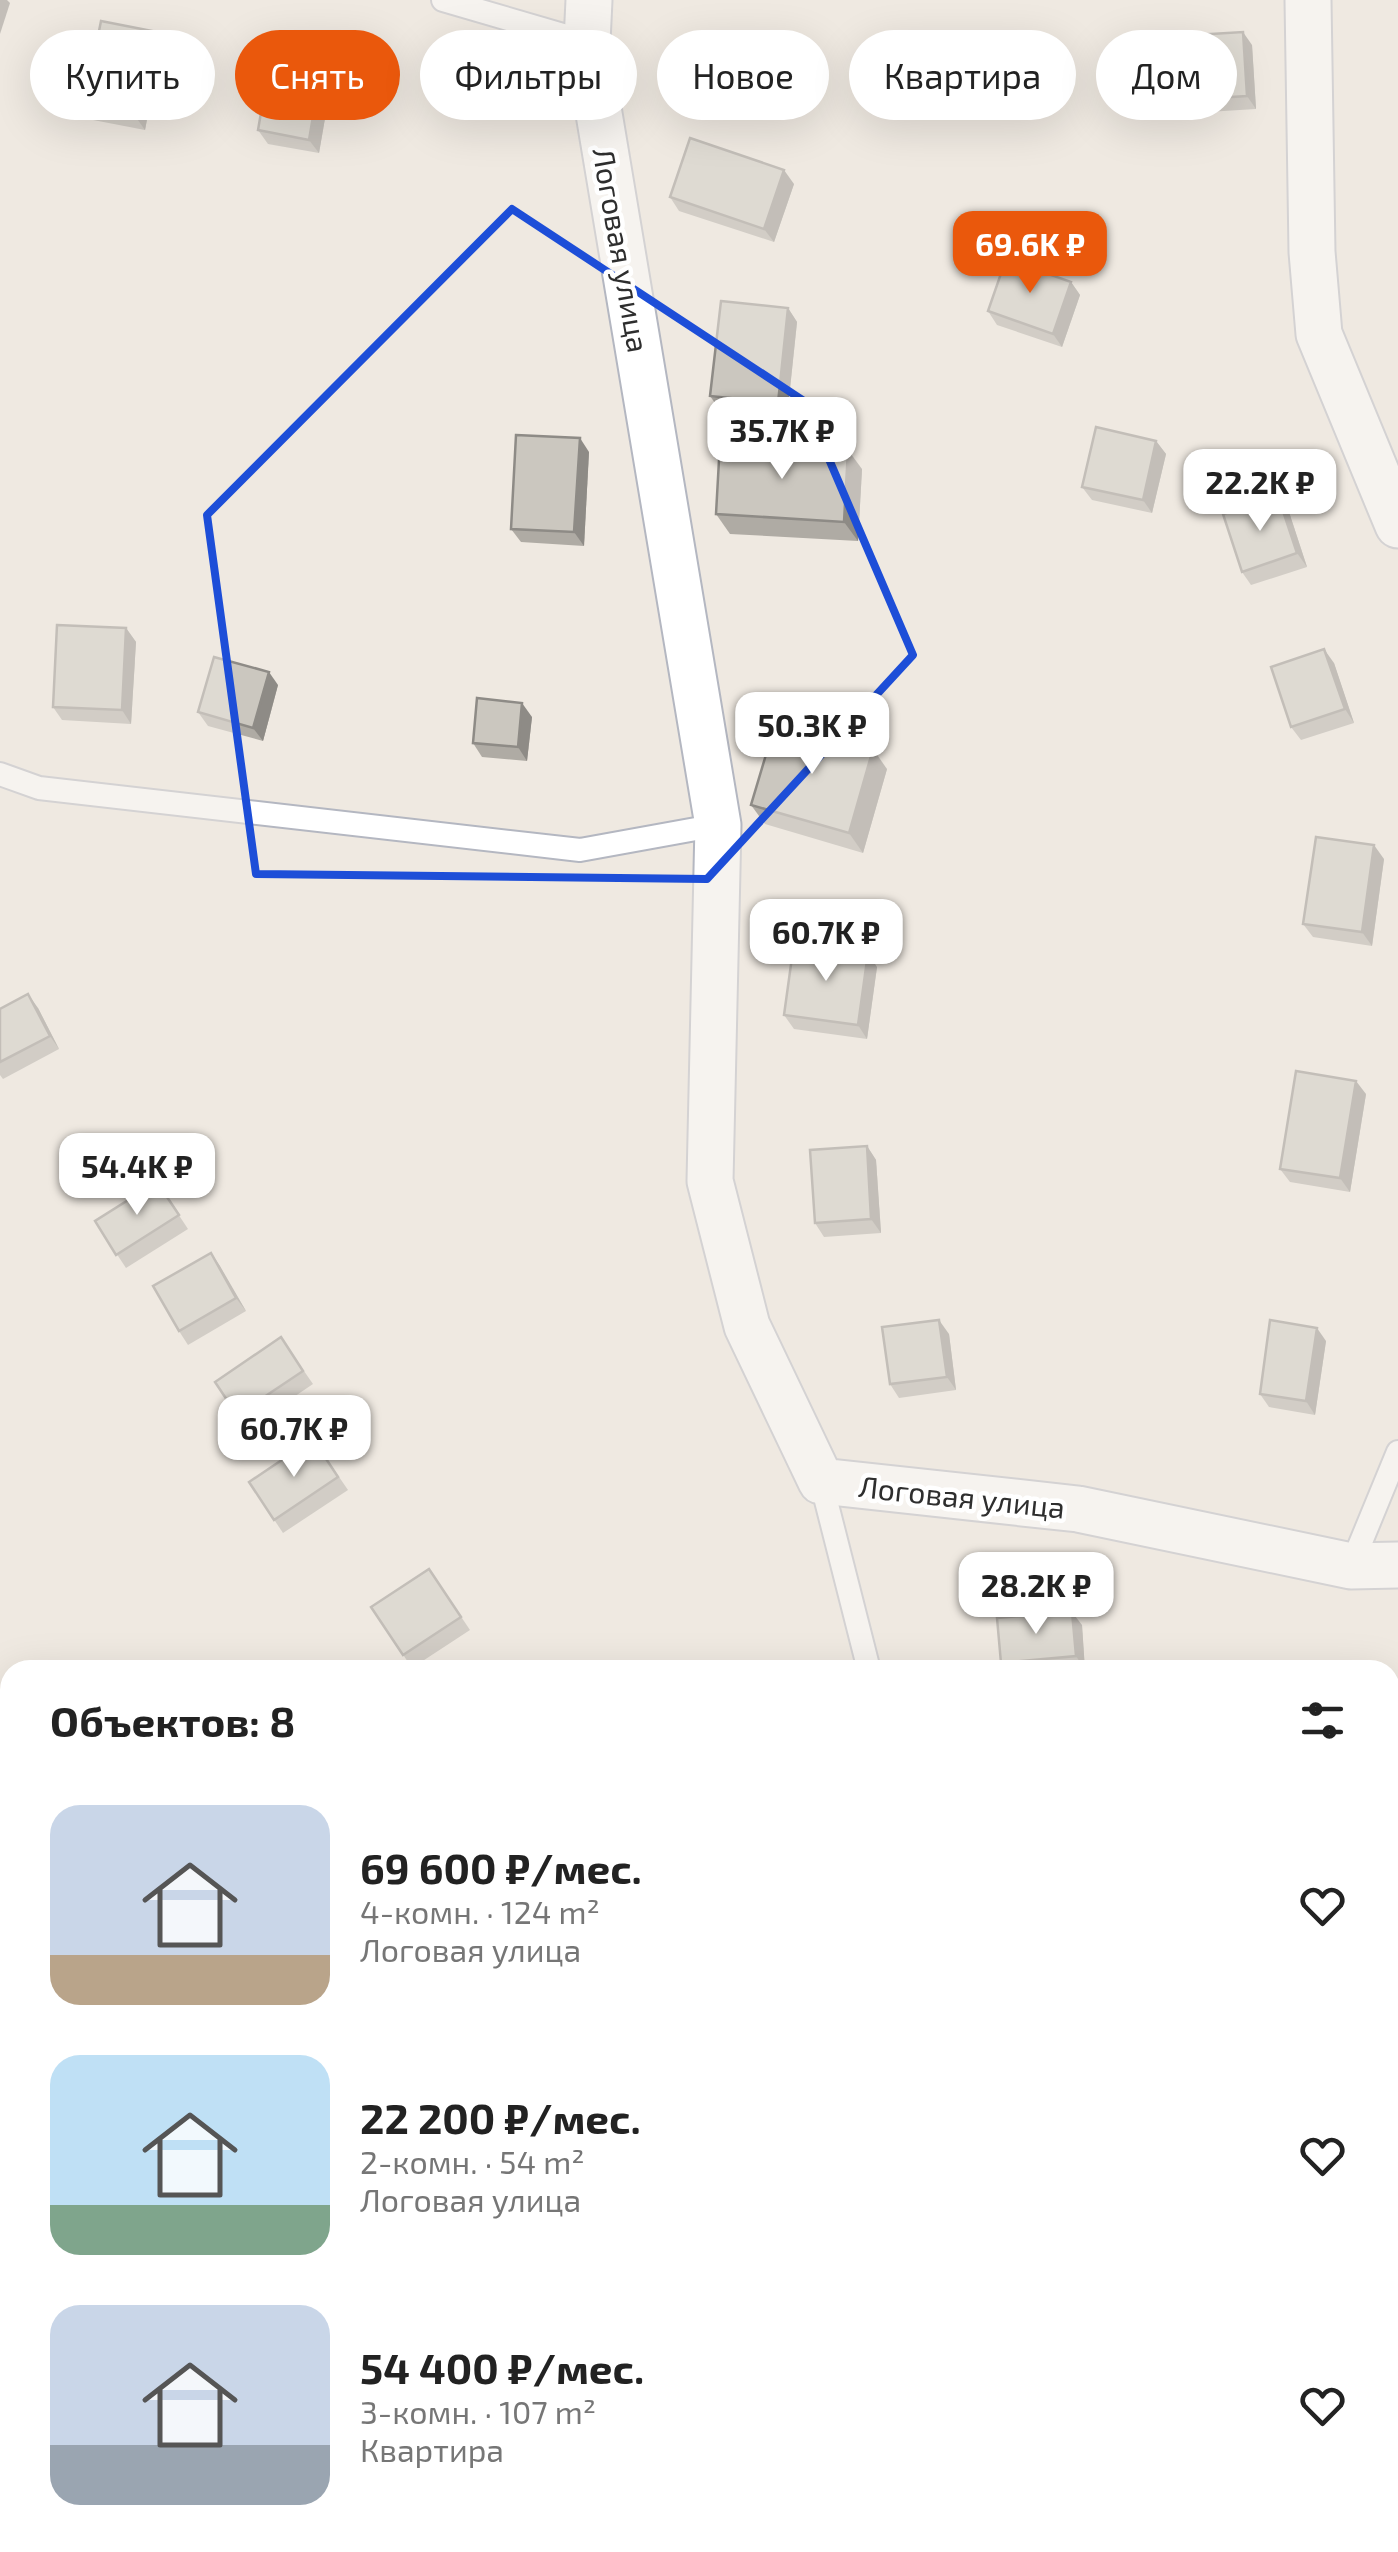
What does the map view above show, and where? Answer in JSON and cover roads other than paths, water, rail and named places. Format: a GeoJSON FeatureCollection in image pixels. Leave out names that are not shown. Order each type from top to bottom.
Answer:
{"type":"FeatureCollection","features":[{"type":"Feature","properties":{"kind":"street"},"geometry":{"type":"LineString","coordinates":[[1308,0],[1312,252],[1318,334],[1398,525]]}},
{"type":"Feature","properties":{"kind":"street","name":"Логовая улица"},"geometry":{"type":"LineString","coordinates":[[588,21],[718,825],[710,1180],[748,1326],[821,1481],[1078,1509],[1351,1566],[1398,1566]]}},
{"type":"Feature","properties":{"kind":"lane","name":"Логовая улица"},"geometry":{"type":"LineString","coordinates":[[443,0],[588,21]]}},
{"type":"Feature","properties":{"kind":"lane"},"geometry":{"type":"LineString","coordinates":[[0,774],[40,788],[580,850],[718,825]]}},
{"type":"Feature","properties":{"kind":"lane"},"geometry":{"type":"LineString","coordinates":[[1351,1566],[1398,1452]]}},
{"type":"Feature","properties":{"kind":"lane","name":"Логовая улица"},"geometry":{"type":"LineString","coordinates":[[821,1481],[866,1660]]}}]}
